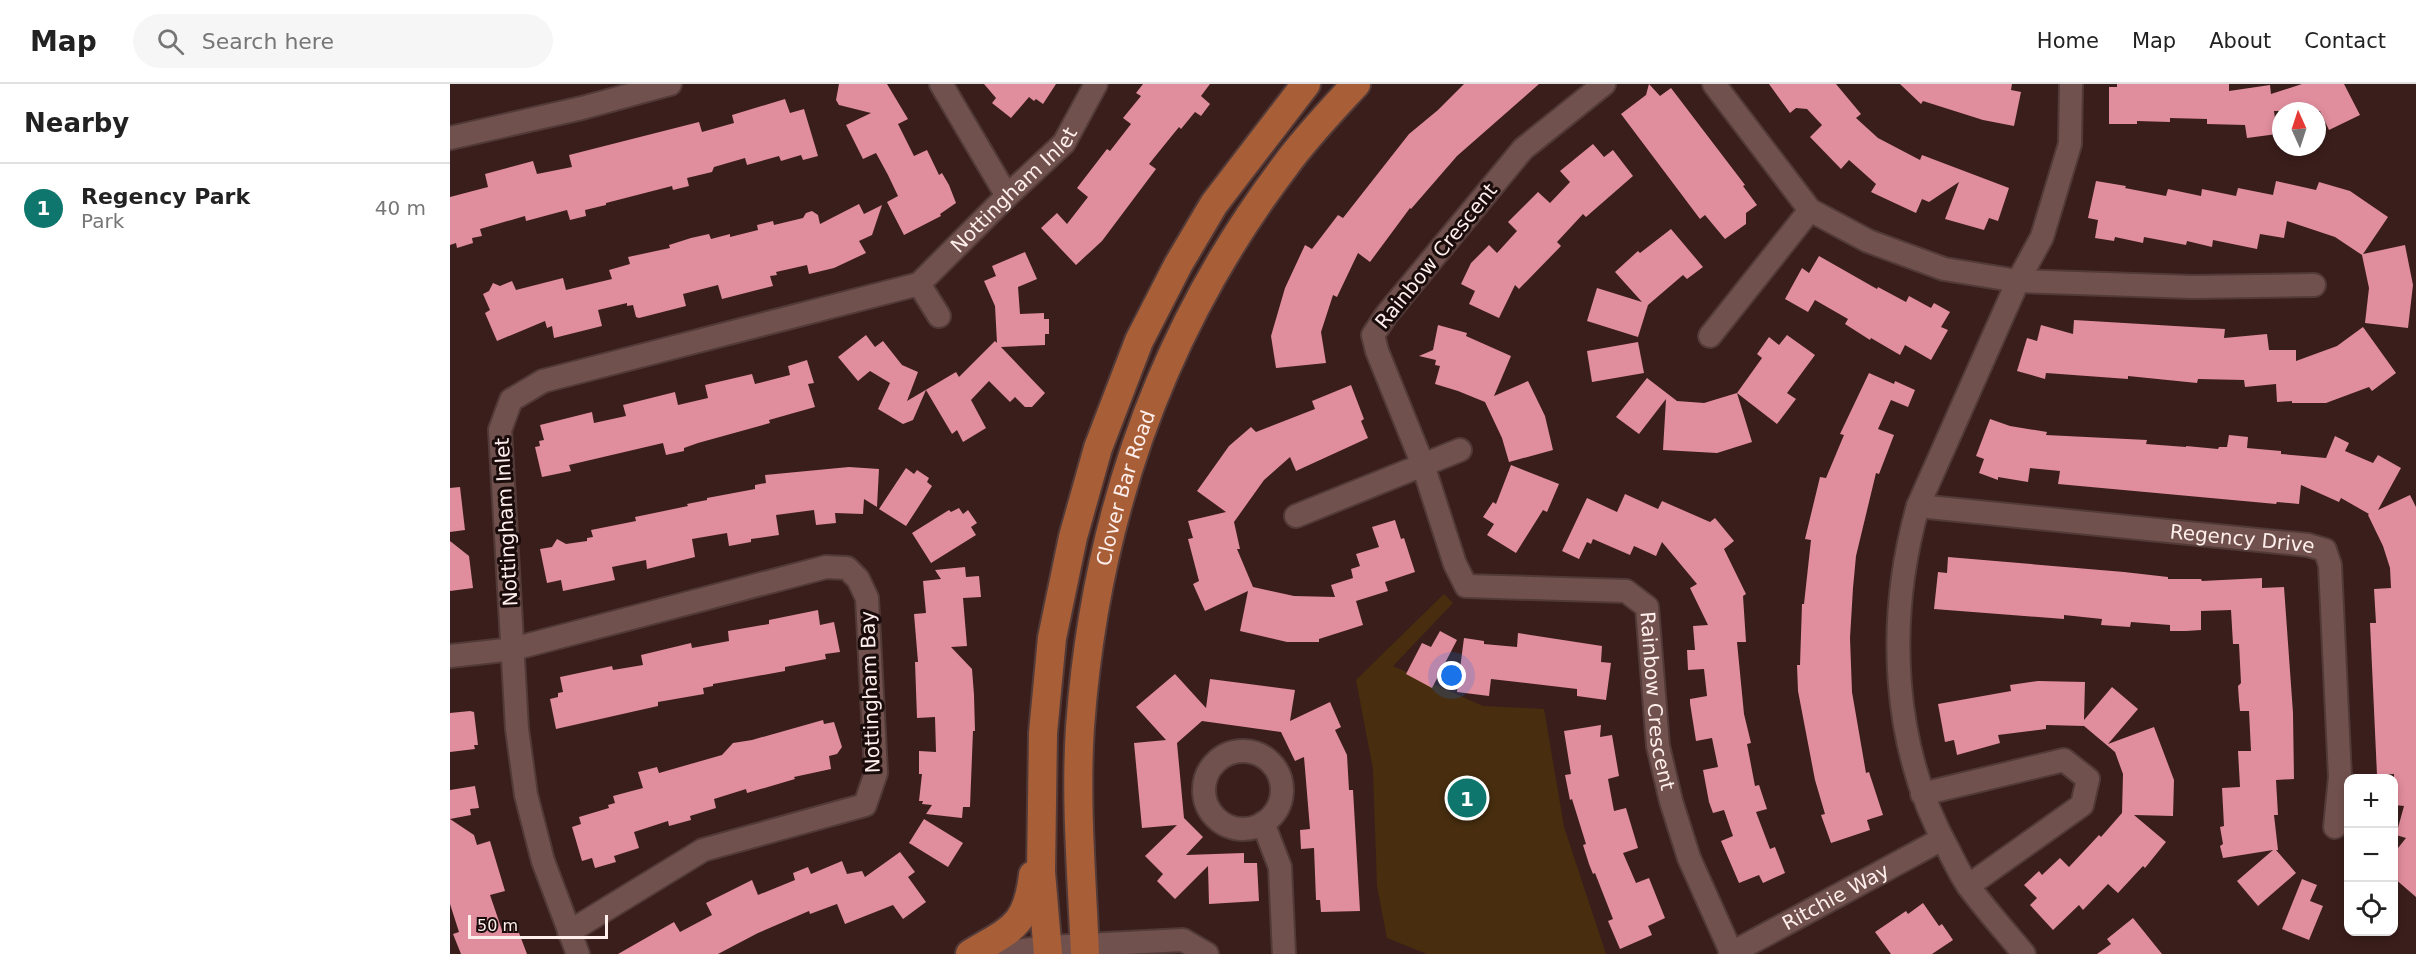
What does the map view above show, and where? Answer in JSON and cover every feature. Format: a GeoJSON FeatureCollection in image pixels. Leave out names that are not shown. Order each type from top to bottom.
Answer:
{"type":"FeatureCollection","features":[{"type":"Feature","properties":{"kind":"main road","name":"Clover Bar Road"},"geometry":{"type":"LineString","coordinates":[[1085,950],[1079,834],[1080,729],[1090,628],[1110,531],[1137,441],[1160,380],[1225,254],[1286,164],[1356,84]]}},
{"type":"Feature","properties":{"kind":"main road","name":"Clover Bar Road"},"geometry":{"type":"LineString","coordinates":[[1048,951],[1041,872],[1042,792],[1043,734],[1052,638],[1073,537],[1098,448],[1139,341],[1178,265],[1214,204],[1301,88]]}},
{"type":"Feature","properties":{"kind":"main road"},"geometry":{"type":"LineString","coordinates":[[970,954],[1018,923],[1029,903],[1042,792]]}},
{"type":"Feature","properties":{"kind":"street"},"geometry":{"type":"LineString","coordinates":[[450,138],[582,108],[670,84]]}},
{"type":"Feature","properties":{"kind":"street"},"geometry":{"type":"LineString","coordinates":[[941,84],[1007,196]]}},
{"type":"Feature","properties":{"kind":"street","name":"Nottingham Inlet"},"geometry":{"type":"LineString","coordinates":[[578,954],[543,861],[526,795],[517,729],[500,429],[511,400],[543,381],[920,284],[1007,196],[1064,143],[1096,84]]}},
{"type":"Feature","properties":{"kind":"street","name":"Rainbow Crescent"},"geometry":{"type":"LineString","coordinates":[[1604,84],[1522,149],[1387,314],[1373,335],[1377,351],[1423,465],[1455,564],[1466,586],[1626,591],[1647,607],[1658,746],[1671,801],[1689,858],[1731,954]]}},
{"type":"Feature","properties":{"kind":"street"},"geometry":{"type":"LineString","coordinates":[[1714,84],[1810,210],[1868,241],[1944,269],[2018,281],[2193,286],[2314,285]]}},
{"type":"Feature","properties":{"kind":"street"},"geometry":{"type":"LineString","coordinates":[[2024,954],[1968,886],[1942,839],[1922,794],[1911,756],[1899,686],[1898,624],[1907,545],[1918,506],[2018,281],[2042,237],[2070,144],[2071,84]]}},
{"type":"Feature","properties":{"kind":"street"},"geometry":{"type":"LineString","coordinates":[[1710,336],[1810,210]]}},
{"type":"Feature","properties":{"kind":"street"},"geometry":{"type":"LineString","coordinates":[[920,284],[939,316]]}},
{"type":"Feature","properties":{"kind":"street"},"geometry":{"type":"LineString","coordinates":[[1296,516],[1460,450]]}},
{"type":"Feature","properties":{"kind":"street","name":"Regency Drive"},"geometry":{"type":"LineString","coordinates":[[1918,506],[2308,545],[2325,550],[2330,565],[2340,777],[2335,827]]}},
{"type":"Feature","properties":{"kind":"street","name":"Nottingham Bay"},"geometry":{"type":"LineString","coordinates":[[513,649],[826,567],[847,568],[858,579],[867,598],[876,773],[866,805],[704,850],[569,932]]}},
{"type":"Feature","properties":{"kind":"street"},"geometry":{"type":"LineString","coordinates":[[450,656],[513,649]]}},
{"type":"Feature","properties":{"kind":"street"},"geometry":{"type":"LineString","coordinates":[[1922,794],[2064,760],[2088,779],[2082,804],[1968,886]]}},
{"type":"Feature","properties":{"kind":"street"},"geometry":{"type":"LineString","coordinates":[[1263,824],[1280,867],[1284,954]]}},
{"type":"Feature","properties":{"kind":"street","name":"Ritchie Way"},"geometry":{"type":"LineString","coordinates":[[1731,954],[1942,839]]}},
{"type":"Feature","properties":{"kind":"street"},"geometry":{"type":"LineString","coordinates":[[988,954],[1085,950],[1183,940],[1208,954]]}},
{"type":"Feature","properties":{"kind":"shaded area"},"geometry":{"type":"Polygon","coordinates":[[[1444,594],[1453,603],[1393,666],[1483,706],[1544,709],[1564,827],[1606,954],[1427,954],[1387,938],[1377,886],[1373,769],[1356,680],[1444,594]]]}},
{"type":"Feature","properties":{"kind":"building"},"geometry":{"type":"Polygon","coordinates":[[[839,84],[887,84],[908,119],[898,124],[914,156],[927,150],[939,175],[942,173],[949,185],[956,203],[940,214],[941,216],[904,235],[887,202],[898,196],[888,175],[876,153],[863,159],[846,125],[871,113],[839,105],[836,100],[839,84]]]}},
{"type":"Feature","properties":{"kind":"building"},"geometry":{"type":"Polygon","coordinates":[[[984,84],[1056,84],[1043,104],[1029,97],[1011,118],[992,103],[996,98],[984,84]]]}},
{"type":"Feature","properties":{"kind":"building"},"geometry":{"type":"Polygon","coordinates":[[[1143,84],[1210,84],[1201,96],[1210,104],[1201,116],[1195,112],[1181,129],[1179,127],[1149,164],[1156,169],[1102,241],[1076,265],[1041,228],[1057,213],[1067,224],[1088,197],[1077,188],[1107,149],[1110,151],[1131,124],[1123,118],[1141,96],[1136,93],[1143,84]]]}},
{"type":"Feature","properties":{"kind":"building"},"geometry":{"type":"Polygon","coordinates":[[[1464,84],[1539,84],[1457,156],[1410,208],[1370,262],[1358,253],[1337,297],[1333,295],[1321,332],[1326,363],[1276,368],[1271,336],[1285,288],[1305,245],[1312,249],[1338,215],[1343,218],[1409,134],[1464,84]]]}},
{"type":"Feature","properties":{"kind":"building"},"geometry":{"type":"Polygon","coordinates":[[[1649,84],[1660,96],[1671,88],[1745,185],[1743,186],[1757,205],[1746,213],[1746,224],[1725,239],[1705,215],[1700,219],[1621,114],[1646,95],[1649,84]]]}},
{"type":"Feature","properties":{"kind":"building"},"geometry":{"type":"Polygon","coordinates":[[[1769,84],[1836,84],[1861,114],[1856,118],[1878,138],[1920,160],[1922,155],[2009,188],[1998,221],[1989,218],[1984,230],[1945,219],[1959,182],[1929,202],[1922,199],[1916,213],[1871,192],[1876,184],[1849,160],[1841,169],[1810,137],[1822,125],[1807,109],[1796,108],[1790,113],[1769,84]]]}},
{"type":"Feature","properties":{"kind":"building"},"geometry":{"type":"Polygon","coordinates":[[[1900,84],[2012,84],[2011,90],[2021,92],[2014,126],[1983,120],[1923,101],[1921,104],[1900,84]]]}},
{"type":"Feature","properties":{"kind":"building"},"geometry":{"type":"Polygon","coordinates":[[[2117,84],[2229,84],[2229,91],[2270,85],[2271,94],[2302,84],[2344,84],[2360,115],[2329,130],[2326,124],[2326,102],[2272,102],[2272,135],[2247,138],[2245,125],[2207,124],[2207,119],[2170,118],[2170,122],[2137,121],[2137,124],[2109,124],[2109,87],[2117,87],[2117,84]]]}},
{"type":"Feature","properties":{"kind":"building"},"geometry":{"type":"Polygon","coordinates":[[[785,99],[790,113],[804,109],[818,156],[803,160],[801,155],[781,161],[779,156],[747,165],[745,158],[714,167],[712,172],[687,178],[689,186],[673,190],[672,186],[606,203],[606,205],[585,210],[586,216],[570,220],[567,210],[526,221],[525,216],[480,229],[482,236],[472,238],[473,243],[457,248],[456,243],[450,245],[450,197],[488,187],[485,174],[533,161],[537,174],[572,167],[569,155],[699,122],[702,132],[734,123],[732,115],[785,99]]]}},
{"type":"Feature","properties":{"kind":"building"},"geometry":{"type":"Polygon","coordinates":[[[1593,144],[1604,157],[1613,150],[1633,176],[1586,217],[1583,214],[1557,242],[1561,246],[1519,289],[1515,285],[1499,318],[1469,304],[1475,291],[1461,284],[1471,263],[1489,245],[1497,253],[1517,231],[1508,222],[1538,192],[1550,203],[1570,182],[1560,171],[1593,144]]]}},
{"type":"Feature","properties":{"kind":"building"},"geometry":{"type":"Polygon","coordinates":[[[2096,181],[2166,196],[2168,189],[2201,196],[2202,189],[2236,196],[2238,188],[2273,195],[2276,181],[2316,190],[2319,182],[2350,191],[2388,217],[2363,254],[2405,245],[2413,285],[2408,328],[2365,323],[2369,288],[2362,255],[2335,237],[2287,221],[2284,238],[2260,234],[2257,249],[2213,240],[2212,247],[2187,241],[2186,245],[2144,237],[2143,243],[2115,237],[2114,241],[2095,238],[2098,220],[2088,218],[2096,181]]]}},
{"type":"Feature","properties":{"kind":"building"},"geometry":{"type":"Polygon","coordinates":[[[859,204],[864,214],[882,205],[872,235],[859,241],[866,253],[834,268],[809,274],[807,265],[776,272],[777,275],[770,276],[773,286],[722,299],[718,285],[683,294],[686,306],[639,318],[636,317],[633,305],[627,306],[627,303],[598,310],[602,326],[554,338],[552,326],[547,328],[545,321],[497,341],[485,313],[490,310],[483,294],[489,291],[493,283],[500,286],[512,281],[516,290],[563,278],[566,290],[612,279],[609,270],[630,264],[628,257],[670,248],[669,245],[691,238],[709,234],[711,239],[730,234],[730,237],[758,230],[757,225],[773,221],[774,225],[803,218],[806,213],[812,211],[818,215],[820,224],[859,204]]]}},
{"type":"Feature","properties":{"kind":"building"},"geometry":{"type":"Polygon","coordinates":[[[1671,229],[1703,267],[1687,279],[1683,275],[1648,305],[1638,337],[1587,321],[1597,288],[1642,302],[1615,272],[1638,251],[1640,253],[1671,229]]]}},
{"type":"Feature","properties":{"kind":"building"},"geometry":{"type":"Polygon","coordinates":[[[1025,252],[1037,279],[1018,287],[1020,314],[1044,313],[1044,319],[1049,319],[1049,334],[1045,334],[1045,345],[1001,347],[1045,393],[1032,407],[1025,407],[1015,397],[1010,402],[989,381],[971,400],[986,428],[963,442],[957,430],[952,434],[926,390],[913,420],[903,424],[878,409],[890,383],[870,371],[858,381],[838,357],[866,335],[875,347],[883,341],[902,365],[918,372],[907,401],[956,372],[959,377],[995,341],[997,343],[995,306],[984,281],[996,276],[992,266],[1025,252]]]}},
{"type":"Feature","properties":{"kind":"building"},"geometry":{"type":"Polygon","coordinates":[[[1819,256],[1877,289],[1878,287],[1906,302],[1909,296],[1931,308],[1934,303],[1950,312],[1941,327],[1948,330],[1931,360],[1905,345],[1900,355],[1871,338],[1870,340],[1845,324],[1848,319],[1815,300],[1808,312],[1785,299],[1802,268],[1809,273],[1819,256]]]}},
{"type":"Feature","properties":{"kind":"building"},"geometry":{"type":"Polygon","coordinates":[[[2074,320],[2225,329],[2224,338],[2267,334],[2269,350],[2296,350],[2296,361],[2337,346],[2363,327],[2396,373],[2372,391],[2369,387],[2326,403],[2292,403],[2292,401],[2277,402],[2276,384],[2245,387],[2244,380],[2198,379],[2197,383],[2128,376],[2128,379],[2046,373],[2045,379],[2017,371],[2027,338],[2037,341],[2041,325],[2073,334],[2074,320]]]}},
{"type":"Feature","properties":{"kind":"building"},"geometry":{"type":"Polygon","coordinates":[[[1438,325],[1467,333],[1466,336],[1511,356],[1494,396],[1528,381],[1545,416],[1553,450],[1509,462],[1502,438],[1485,402],[1435,384],[1440,366],[1435,365],[1436,360],[1419,356],[1433,350],[1438,325]]]}},
{"type":"Feature","properties":{"kind":"building"},"geometry":{"type":"Polygon","coordinates":[[[1787,335],[1815,355],[1787,393],[1796,399],[1777,424],[1737,393],[1762,358],[1757,354],[1769,337],[1779,345],[1787,335]]]}},
{"type":"Feature","properties":{"kind":"building"},"geometry":{"type":"Polygon","coordinates":[[[1638,342],[1644,373],[1592,382],[1587,351],[1638,342]]]}},
{"type":"Feature","properties":{"kind":"building"},"geometry":{"type":"Polygon","coordinates":[[[807,360],[814,383],[808,384],[815,407],[769,420],[770,423],[698,443],[684,448],[684,451],[666,455],[663,443],[569,465],[571,471],[542,477],[535,447],[540,446],[539,441],[544,440],[540,425],[592,412],[594,423],[626,416],[623,405],[675,392],[678,405],[708,398],[705,385],[752,374],[755,384],[790,375],[788,366],[807,360]]]}},
{"type":"Feature","properties":{"kind":"building"},"geometry":{"type":"Polygon","coordinates":[[[1869,373],[1915,390],[1908,407],[1891,400],[1878,429],[1894,435],[1879,474],[1876,473],[1856,556],[1853,588],[1850,638],[1852,692],[1866,773],[1869,772],[1883,815],[1867,820],[1870,830],[1831,843],[1821,815],[1825,814],[1815,780],[1798,691],[1797,665],[1800,665],[1802,604],[1804,604],[1811,540],[1805,539],[1820,477],[1826,478],[1844,435],[1840,434],[1869,373]]]}},
{"type":"Feature","properties":{"kind":"building"},"geometry":{"type":"Polygon","coordinates":[[[1647,378],[1677,401],[1704,403],[1737,393],[1752,442],[1717,453],[1663,450],[1666,399],[1639,434],[1616,417],[1647,378]]]}},
{"type":"Feature","properties":{"kind":"building"},"geometry":{"type":"Polygon","coordinates":[[[1351,385],[1364,419],[1361,421],[1368,438],[1296,471],[1290,457],[1264,480],[1234,522],[1240,549],[1237,549],[1253,587],[1294,596],[1335,597],[1331,585],[1353,578],[1351,569],[1360,566],[1356,554],[1379,547],[1372,527],[1395,520],[1401,539],[1404,538],[1415,572],[1385,582],[1388,591],[1356,601],[1363,625],[1319,639],[1319,642],[1287,642],[1240,631],[1248,591],[1205,611],[1193,584],[1199,581],[1188,539],[1193,538],[1188,521],[1226,512],[1197,491],[1229,446],[1251,427],[1256,432],[1315,409],[1312,401],[1351,385]]]}},
{"type":"Feature","properties":{"kind":"building"},"geometry":{"type":"Polygon","coordinates":[[[1990,419],[2010,426],[2047,432],[2046,435],[2147,440],[2146,444],[2186,447],[2218,449],[2227,447],[2229,435],[2248,437],[2247,448],[2326,458],[2335,436],[2349,443],[2345,451],[2373,463],[2378,455],[2401,468],[2378,510],[2410,495],[2416,507],[2416,897],[2398,881],[2398,848],[2406,838],[2398,836],[2404,806],[2398,805],[2398,774],[2377,774],[2370,623],[2376,623],[2374,589],[2391,588],[2390,568],[2369,514],[2341,498],[2339,502],[2301,485],[2299,504],[2277,502],[2276,504],[2058,484],[2060,471],[2030,468],[2028,482],[1998,477],[1998,480],[1979,473],[1984,459],[1976,456],[1990,419]]]}},
{"type":"Feature","properties":{"kind":"building"},"geometry":{"type":"Polygon","coordinates":[[[1511,465],[1559,484],[1547,512],[1543,510],[1516,553],[1487,535],[1494,524],[1483,517],[1493,502],[1496,504],[1511,465]]]}},
{"type":"Feature","properties":{"kind":"building"},"geometry":{"type":"Polygon","coordinates":[[[849,467],[879,469],[877,507],[864,499],[863,514],[835,513],[836,523],[816,525],[814,510],[776,515],[779,535],[751,539],[751,542],[729,546],[727,533],[692,539],[695,557],[647,569],[646,560],[612,567],[615,580],[563,591],[561,580],[547,583],[540,549],[552,547],[557,539],[566,544],[587,541],[587,538],[593,537],[591,530],[636,521],[635,517],[688,506],[687,504],[707,500],[707,498],[755,489],[755,485],[766,483],[765,475],[849,467]]]}},
{"type":"Feature","properties":{"kind":"building"},"geometry":{"type":"Polygon","coordinates":[[[906,468],[914,474],[917,470],[929,478],[927,482],[932,486],[906,526],[879,509],[906,468]]]}},
{"type":"Feature","properties":{"kind":"building"},"geometry":{"type":"Polygon","coordinates":[[[460,487],[465,530],[450,532],[450,488],[460,487]]]}},
{"type":"Feature","properties":{"kind":"building"},"geometry":{"type":"Polygon","coordinates":[[[1625,494],[1658,509],[1662,501],[1710,522],[1715,518],[1734,541],[1724,549],[1746,594],[1743,596],[1746,642],[1737,642],[1744,714],[1751,743],[1747,744],[1755,786],[1759,785],[1767,809],[1756,812],[1770,849],[1775,847],[1785,873],[1763,883],[1759,875],[1739,883],[1721,841],[1733,836],[1724,810],[1713,813],[1709,802],[1703,770],[1718,767],[1712,738],[1696,741],[1690,703],[1690,699],[1707,696],[1704,669],[1688,670],[1687,650],[1695,650],[1693,626],[1708,625],[1690,588],[1697,584],[1662,542],[1656,556],[1634,546],[1630,555],[1593,539],[1591,544],[1587,542],[1579,559],[1562,551],[1587,498],[1617,512],[1625,494]]]}},
{"type":"Feature","properties":{"kind":"building"},"geometry":{"type":"Polygon","coordinates":[[[959,508],[963,514],[968,510],[977,523],[971,527],[976,535],[931,563],[912,533],[949,510],[951,512],[959,508]]]}},
{"type":"Feature","properties":{"kind":"building"},"geometry":{"type":"Polygon","coordinates":[[[450,541],[469,556],[473,588],[450,591],[450,541]]]}},
{"type":"Feature","properties":{"kind":"building"},"geometry":{"type":"Polygon","coordinates":[[[1948,557],[2124,572],[2168,577],[2168,579],[2201,579],[2202,581],[2262,578],[2262,588],[2284,587],[2293,713],[2294,779],[2276,780],[2278,815],[2274,815],[2278,850],[2276,850],[2296,873],[2258,906],[2237,881],[2273,850],[2223,858],[2220,846],[2223,844],[2220,827],[2224,826],[2222,788],[2240,787],[2238,751],[2251,751],[2249,711],[2240,711],[2239,644],[2233,644],[2231,610],[2201,611],[2201,630],[2170,631],[2170,625],[2131,622],[2130,627],[2101,625],[2102,619],[2064,615],[2064,619],[1934,609],[1938,572],[1947,573],[1948,557]]]}},
{"type":"Feature","properties":{"kind":"building"},"geometry":{"type":"Polygon","coordinates":[[[965,567],[966,577],[979,576],[981,597],[963,598],[967,646],[951,647],[972,669],[974,695],[975,731],[973,731],[970,807],[963,807],[962,818],[926,814],[932,805],[922,804],[923,801],[919,801],[922,774],[919,774],[919,751],[936,752],[935,717],[917,718],[915,662],[918,662],[914,614],[926,613],[923,581],[941,579],[935,570],[965,567]]]}},
{"type":"Feature","properties":{"kind":"building"},"geometry":{"type":"Polygon","coordinates":[[[818,610],[820,625],[834,622],[840,652],[825,654],[826,659],[785,667],[785,671],[713,684],[713,686],[703,688],[704,694],[658,702],[658,706],[556,729],[550,699],[558,697],[558,693],[563,692],[560,677],[612,666],[613,670],[643,665],[641,655],[691,643],[692,648],[729,641],[728,631],[769,624],[769,620],[818,610]]]}},
{"type":"Feature","properties":{"kind":"building"},"geometry":{"type":"Polygon","coordinates":[[[1440,631],[1457,640],[1432,688],[1406,674],[1422,643],[1431,647],[1440,631]]]}},
{"type":"Feature","properties":{"kind":"building"},"geometry":{"type":"Polygon","coordinates":[[[1518,633],[1602,646],[1601,662],[1611,663],[1606,700],[1577,696],[1577,689],[1491,679],[1489,696],[1457,692],[1464,638],[1484,641],[1484,644],[1517,647],[1518,633]]]}},
{"type":"Feature","properties":{"kind":"building"},"geometry":{"type":"Polygon","coordinates":[[[1175,674],[1206,708],[1210,679],[1295,690],[1290,721],[1330,702],[1341,727],[1335,730],[1347,755],[1349,790],[1353,790],[1360,911],[1321,912],[1320,900],[1316,900],[1314,848],[1301,849],[1300,830],[1310,829],[1304,757],[1295,761],[1281,732],[1202,721],[1177,743],[1184,818],[1203,837],[1186,855],[1244,853],[1244,863],[1257,863],[1259,901],[1209,904],[1208,866],[1175,899],[1157,881],[1163,874],[1145,856],[1177,825],[1142,828],[1134,743],[1166,740],[1136,707],[1175,674]]]}},
{"type":"Feature","properties":{"kind":"building"},"geometry":{"type":"Polygon","coordinates":[[[2038,681],[2085,682],[2084,720],[2112,687],[2138,709],[2108,744],[2154,727],[2174,780],[2173,816],[2134,815],[2166,842],[2145,868],[2143,866],[2118,893],[2108,884],[2083,910],[2079,905],[2053,930],[2030,905],[2037,898],[2024,885],[2039,871],[2042,875],[2060,858],[2069,867],[2099,835],[2101,837],[2122,813],[2123,774],[2115,752],[2084,726],[2046,725],[2046,729],[1998,735],[2000,743],[1957,755],[1954,740],[1945,742],[1938,704],[2011,691],[2010,685],[2038,681]]]}},
{"type":"Feature","properties":{"kind":"building"},"geometry":{"type":"Polygon","coordinates":[[[474,712],[478,745],[474,745],[475,749],[450,752],[450,713],[474,712]]]}},
{"type":"Feature","properties":{"kind":"building"},"geometry":{"type":"Polygon","coordinates":[[[823,720],[824,724],[834,722],[842,747],[837,754],[829,756],[831,769],[794,777],[795,779],[747,793],[746,789],[714,799],[716,808],[690,816],[691,820],[669,826],[668,821],[634,832],[639,848],[614,856],[616,862],[595,868],[592,858],[582,861],[572,827],[581,824],[579,817],[609,808],[608,805],[615,803],[613,796],[643,788],[638,772],[657,767],[659,773],[722,755],[733,743],[823,720]]]}},
{"type":"Feature","properties":{"kind":"building"},"geometry":{"type":"Polygon","coordinates":[[[1601,725],[1600,737],[1612,735],[1619,776],[1608,779],[1614,811],[1626,808],[1638,848],[1623,853],[1636,883],[1649,878],[1665,918],[1648,926],[1652,935],[1620,949],[1608,921],[1613,919],[1595,873],[1593,874],[1589,864],[1583,845],[1586,844],[1572,799],[1570,800],[1565,775],[1571,774],[1564,731],[1601,725]]]}},
{"type":"Feature","properties":{"kind":"building"},"geometry":{"type":"Polygon","coordinates":[[[475,786],[479,808],[470,809],[471,815],[450,819],[450,790],[475,786]]]}},
{"type":"Feature","properties":{"kind":"building"},"geometry":{"type":"Polygon","coordinates":[[[450,819],[474,835],[477,845],[490,841],[505,891],[490,895],[502,930],[516,925],[527,954],[461,954],[453,934],[459,932],[450,904],[450,819]]]}},
{"type":"Feature","properties":{"kind":"building"},"geometry":{"type":"Polygon","coordinates":[[[924,819],[963,843],[948,867],[909,843],[924,819]]]}},
{"type":"Feature","properties":{"kind":"building"},"geometry":{"type":"Polygon","coordinates":[[[900,852],[915,872],[908,877],[926,902],[903,919],[893,905],[845,924],[837,904],[810,914],[809,911],[758,933],[718,954],[618,954],[674,922],[680,932],[712,915],[706,903],[752,880],[758,895],[795,880],[793,873],[808,867],[811,874],[842,861],[847,874],[862,871],[865,877],[900,852]]]}},
{"type":"Feature","properties":{"kind":"building"},"geometry":{"type":"Polygon","coordinates":[[[2302,879],[2317,885],[2310,901],[2323,906],[2309,940],[2282,929],[2302,879]]]}},
{"type":"Feature","properties":{"kind":"building"},"geometry":{"type":"Polygon","coordinates":[[[1923,903],[1939,926],[1942,924],[1953,940],[1932,954],[1891,954],[1875,932],[1906,911],[1908,914],[1923,903]]]}},
{"type":"Feature","properties":{"kind":"building"},"geometry":{"type":"Polygon","coordinates":[[[2133,918],[2162,954],[2097,954],[2111,944],[2107,939],[2133,918]]]}},
{"type":"Feature","properties":{"kind":"place","name":"Regency Park"},"geometry":{"type":"Point","coordinates":[1467,798]}}]}
